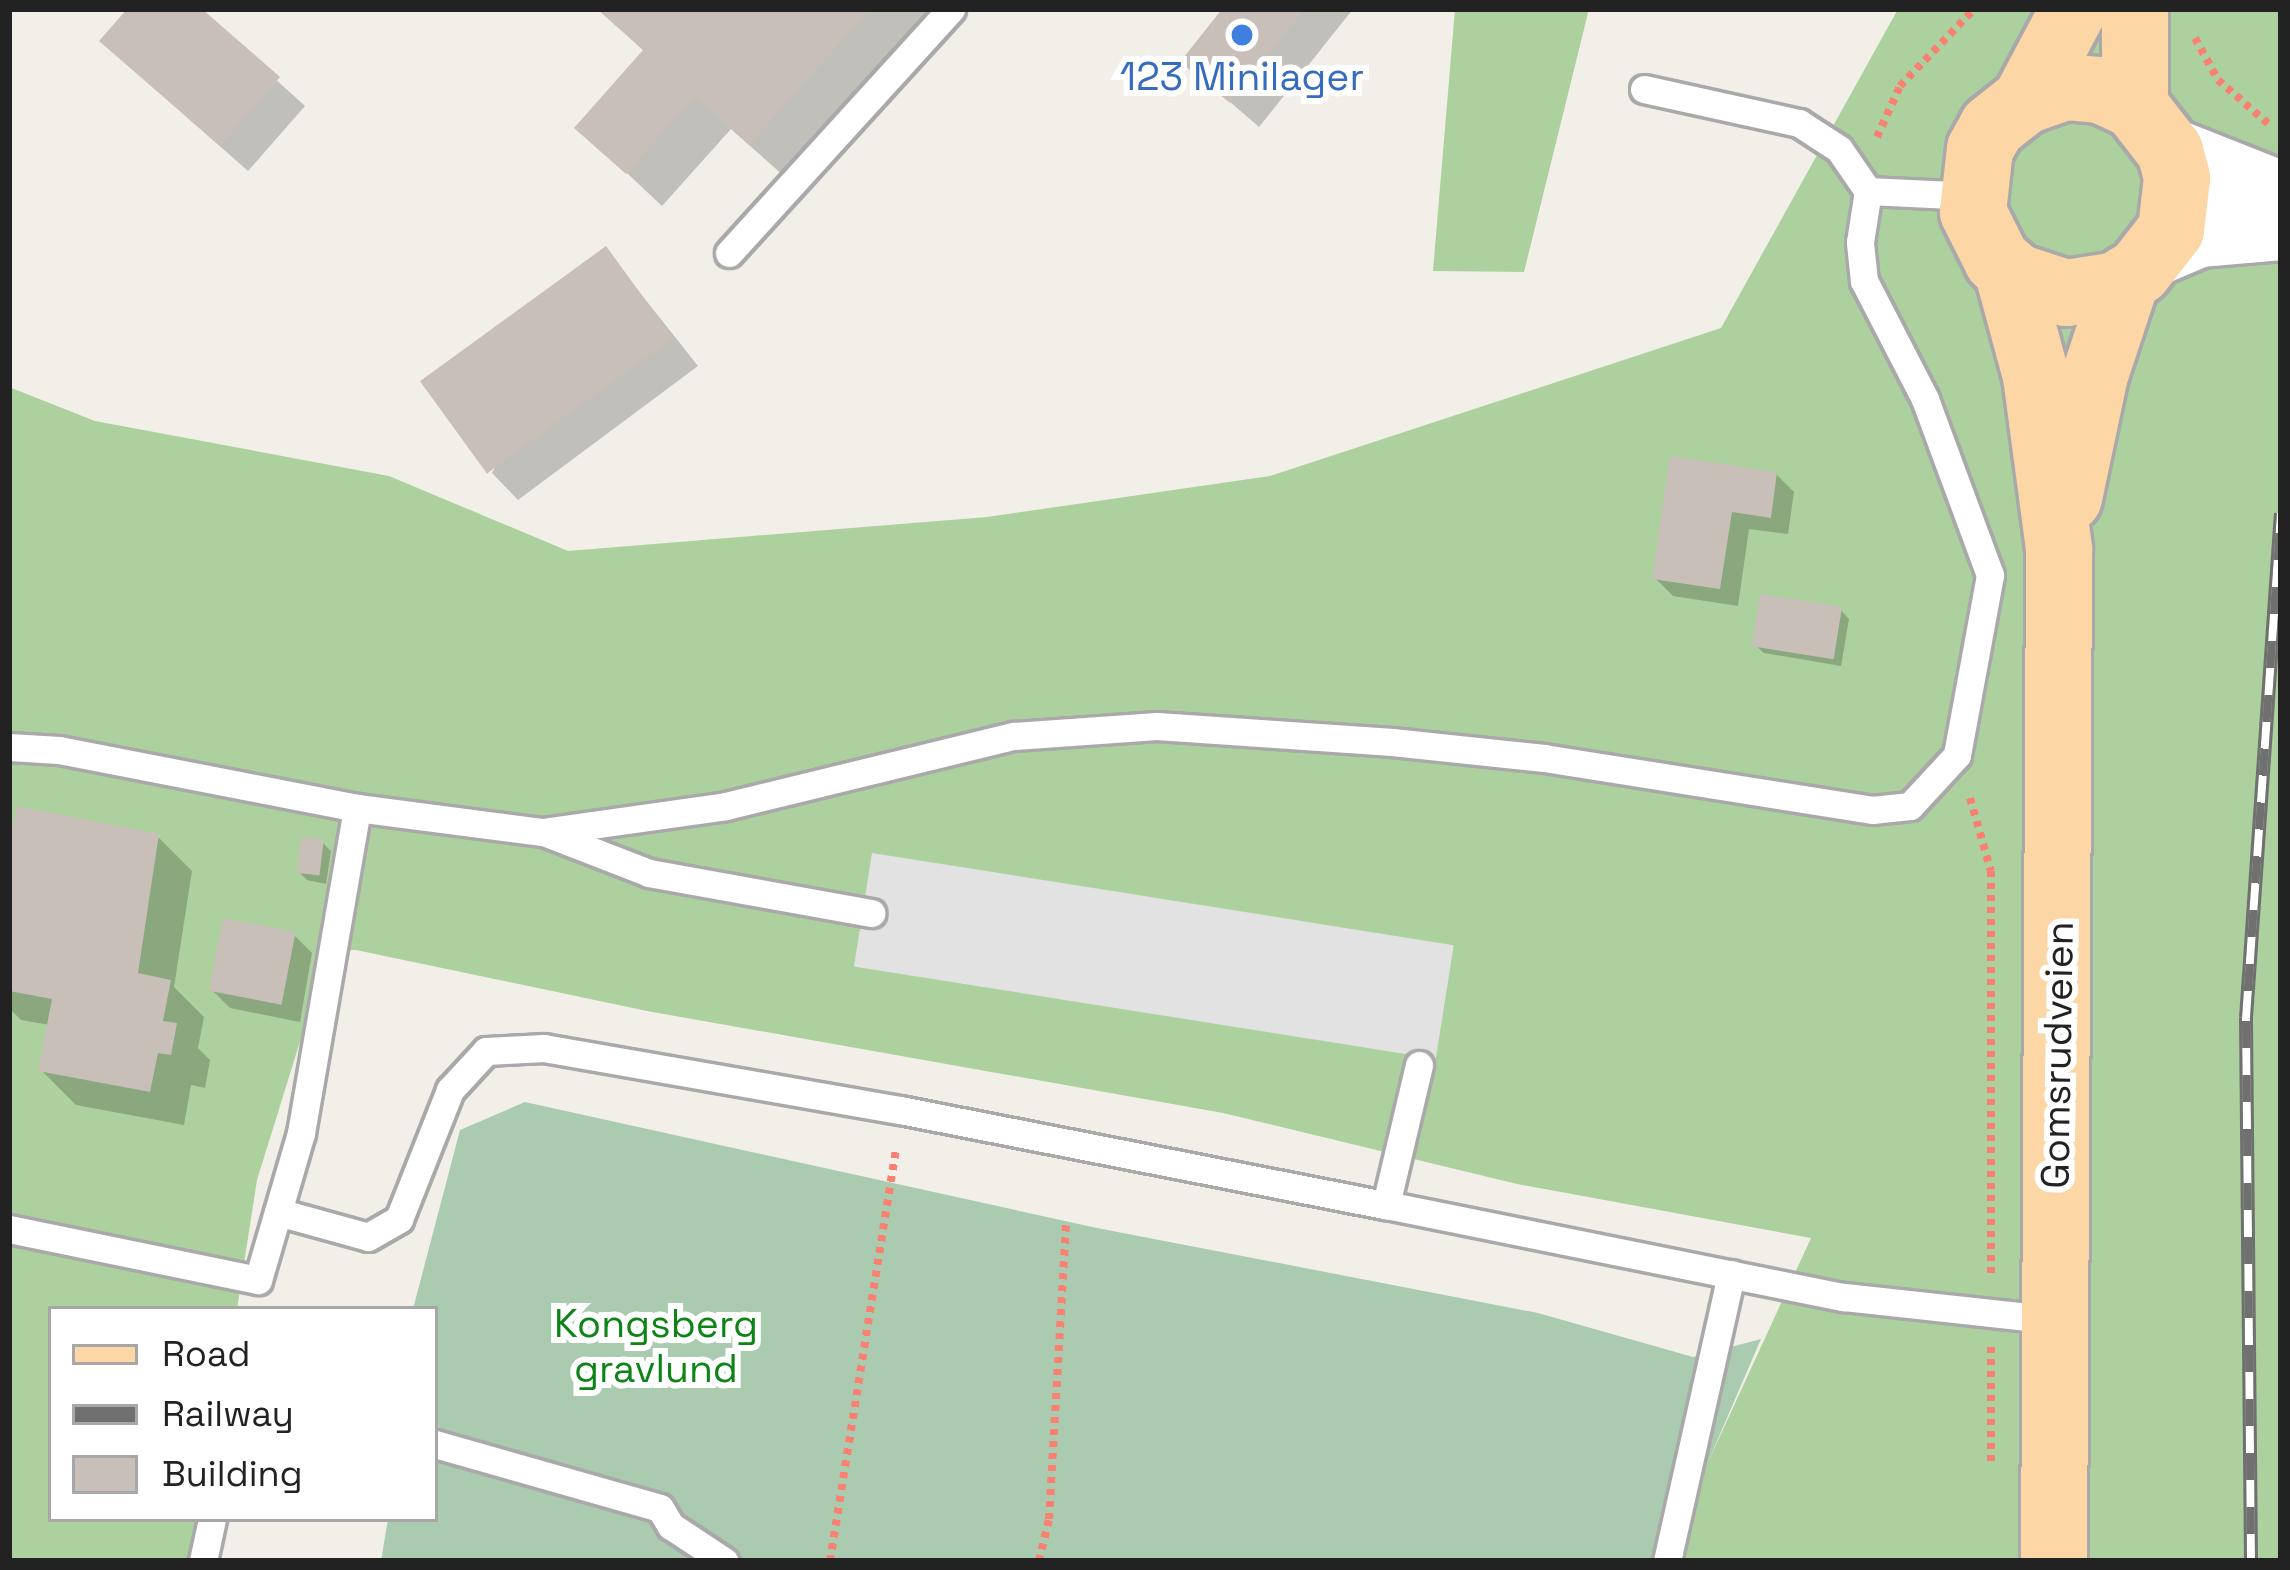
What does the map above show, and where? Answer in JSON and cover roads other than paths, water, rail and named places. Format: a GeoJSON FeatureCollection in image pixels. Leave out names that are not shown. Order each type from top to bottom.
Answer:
{"type":"FeatureCollection","features":[{"type":"Feature","properties":{"kind":"main road"},"geometry":{"type":"LineString","coordinates":[[2074,9],[2025,100],[1992,127],[1980,149],[1973,196],[1983,238],[2008,268],[2041,289],[2066,293],[2093,292],[2142,265],[2171,230],[2177,203],[2152,129],[2162,18]]}},
{"type":"Feature","properties":{"kind":"main road"},"geometry":{"type":"LineString","coordinates":[[2025,100],[2081,87],[2152,129]]}},
{"type":"Feature","properties":{"kind":"main road","name":"Gomsrudveien"},"geometry":{"type":"LineString","coordinates":[[2059,549],[2095,375],[2142,265]]}},
{"type":"Feature","properties":{"kind":"main road","name":"Gomsrudveien"},"geometry":{"type":"LineString","coordinates":[[2008,268],[2036,376],[2059,549],[2054,1561]]}},
{"type":"Feature","properties":{"kind":"street"},"geometry":{"type":"LineString","coordinates":[[2152,129],[2272,211]]}},
{"type":"Feature","properties":{"kind":"street"},"geometry":{"type":"LineString","coordinates":[[2142,265],[2199,234],[2272,211]]}},
{"type":"Feature","properties":{"kind":"lane"},"geometry":{"type":"LineString","coordinates":[[729,253],[951,9]]}},
{"type":"Feature","properties":{"kind":"lane"},"geometry":{"type":"LineString","coordinates":[[542,832],[726,806],[1013,736],[1157,726],[1544,758],[1872,811],[1910,806],[1957,755],[1990,574],[1925,399],[1864,281],[1860,242],[1868,191],[1839,149],[1799,123],[1644,88]]}},
{"type":"Feature","properties":{"kind":"lane"},"geometry":{"type":"LineString","coordinates":[[1868,191],[1973,196]]}},
{"type":"Feature","properties":{"kind":"lane"},"geometry":{"type":"LineString","coordinates":[[9,747],[59,750],[357,808],[542,832],[649,873],[871,913]]}},
{"type":"Feature","properties":{"kind":"lane"},"geometry":{"type":"LineString","coordinates":[[254,1306],[301,1133],[357,808]]}},
{"type":"Feature","properties":{"kind":"lane"},"geometry":{"type":"LineString","coordinates":[[278,1212],[368,1237],[399,1219],[450,1090],[486,1051],[544,1048],[900,1110],[1844,1297],[2056,1320]]}},
{"type":"Feature","properties":{"kind":"lane"},"geometry":{"type":"LineString","coordinates":[[1385,1205],[1419,1066]]}},
{"type":"Feature","properties":{"kind":"lane"},"geometry":{"type":"LineString","coordinates":[[9,1229],[258,1280]]}},
{"type":"Feature","properties":{"kind":"lane"},"geometry":{"type":"LineString","coordinates":[[1667,1561],[1731,1274]]}},
{"type":"Feature","properties":{"kind":"lane"},"geometry":{"type":"LineString","coordinates":[[438,1445],[660,1508],[671,1526],[724,1561]]}},
{"type":"Feature","properties":{"kind":"lane"},"geometry":{"type":"LineString","coordinates":[[203,1561],[211,1522]]}},
{"type":"Feature","properties":{"kind":"railway"},"geometry":{"type":"LineString","coordinates":[[2251,1561],[2246,1018],[2281,513]]}},
{"type":"Feature","properties":{"kind":"place","name":"123 Minilager"},"geometry":{"type":"Point","coordinates":[1242,35]}},
{"type":"Feature","properties":{"kind":"park label","name":"Kongsberg gravlund"},"geometry":{"type":"Point","coordinates":[656,1348]}}]}
